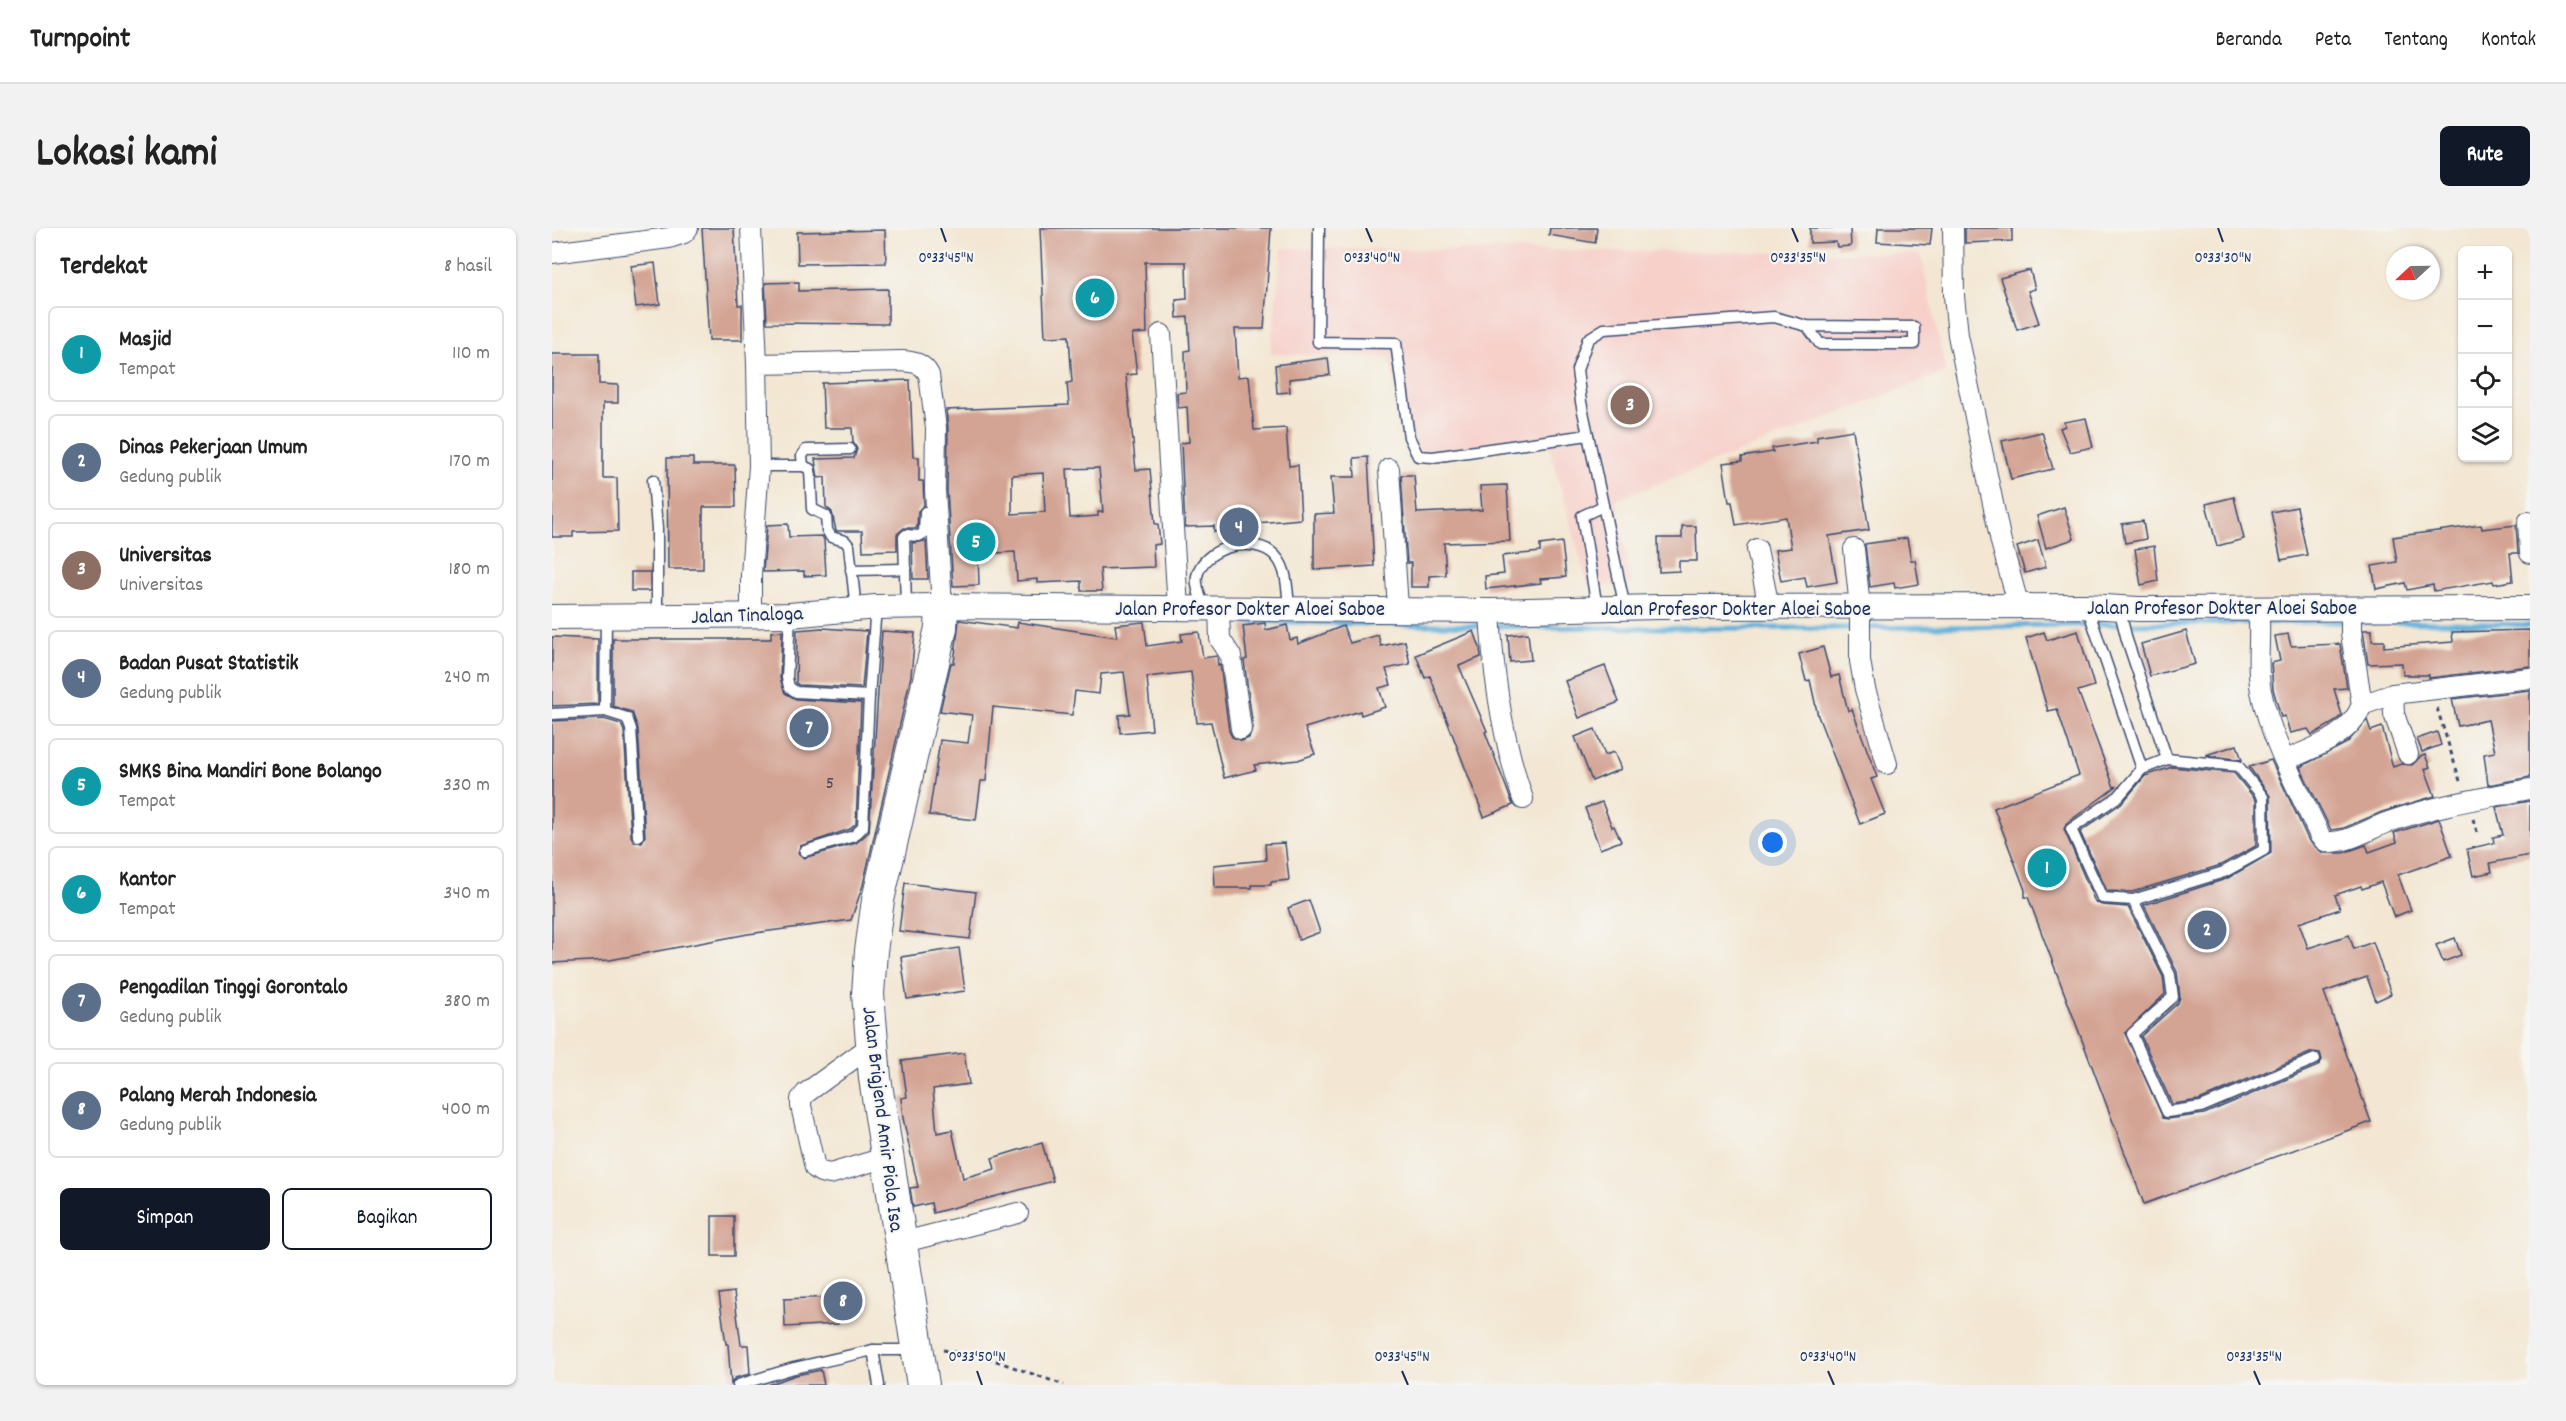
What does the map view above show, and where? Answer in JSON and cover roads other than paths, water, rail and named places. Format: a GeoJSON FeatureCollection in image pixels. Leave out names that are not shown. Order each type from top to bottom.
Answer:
{"type":"FeatureCollection","features":[{"type":"Feature","properties":{"kind":"main road","name":"Jalan Brigjend Amir Piola Isa"},"geometry":{"type":"LineString","coordinates":[[923,1385],[887,1157],[872,1045],[868,994],[878,900],[941,628],[942,606]]}},
{"type":"Feature","properties":{"kind":"street"},"geometry":{"type":"LineString","coordinates":[[552,253],[669,238],[684,233],[688,228]]}},
{"type":"Feature","properties":{"kind":"street"},"geometry":{"type":"LineString","coordinates":[[751,228],[759,466],[751,575],[752,615]]}},
{"type":"Feature","properties":{"kind":"street"},"geometry":{"type":"LineString","coordinates":[[1953,228],[1954,296],[1958,335],[2001,542],[2019,607]]}},
{"type":"Feature","properties":{"kind":"street"},"geometry":{"type":"LineString","coordinates":[[1161,334],[1178,608]]}},
{"type":"Feature","properties":{"kind":"street"},"geometry":{"type":"LineString","coordinates":[[757,364],[902,361],[925,367],[931,384],[936,428],[936,512],[942,606]]}},
{"type":"Feature","properties":{"kind":"street"},"geometry":{"type":"LineString","coordinates":[[1389,469],[1398,608]]}},
{"type":"Feature","properties":{"kind":"street"},"geometry":{"type":"LineString","coordinates":[[2528,522],[2530,553]]}},
{"type":"Feature","properties":{"kind":"street"},"geometry":{"type":"LineString","coordinates":[[1757,549],[1769,607]]}},
{"type":"Feature","properties":{"kind":"street"},"geometry":{"type":"LineString","coordinates":[[1854,549],[1860,613],[1859,639],[1865,689],[1887,764]]}},
{"type":"Feature","properties":{"kind":"street","name":"Jalan Profesor Dokter Aloei Saboe"},"geometry":{"type":"LineString","coordinates":[[942,606],[1178,608],[1215,615],[1289,608],[1398,608],[1491,621],[1625,608],[1769,607],[1860,613],[2019,607],[2258,618],[2351,607],[2530,608]]}},
{"type":"Feature","properties":{"kind":"street","name":"Jalan Tinaloga"},"geometry":{"type":"LineString","coordinates":[[552,617],[606,621],[657,616],[752,615],[789,620],[906,607],[942,606]]}},
{"type":"Feature","properties":{"kind":"street"},"geometry":{"type":"LineString","coordinates":[[2286,760],[2341,734],[2359,713],[2362,705],[2351,634],[2351,607]]}},
{"type":"Feature","properties":{"kind":"street"},"geometry":{"type":"LineString","coordinates":[[1215,615],[1220,640],[1231,656],[1241,729]]}},
{"type":"Feature","properties":{"kind":"street"},"geometry":{"type":"LineString","coordinates":[[2258,618],[2257,664],[2261,691],[2286,760],[2320,836],[2331,843],[2393,820],[2467,801],[2530,789]]}},
{"type":"Feature","properties":{"kind":"street"},"geometry":{"type":"LineString","coordinates":[[1491,621],[1497,700],[1509,757],[1523,799]]}},
{"type":"Feature","properties":{"kind":"street"},"geometry":{"type":"LineString","coordinates":[[2362,705],[2393,694],[2530,678]]}},
{"type":"Feature","properties":{"kind":"street"},"geometry":{"type":"LineString","coordinates":[[2393,694],[2394,714],[2408,754]]}},
{"type":"Feature","properties":{"kind":"street"},"geometry":{"type":"LineString","coordinates":[[872,1045],[806,1094],[801,1099],[801,1106],[815,1168],[821,1172],[830,1174],[887,1157]]}},
{"type":"Feature","properties":{"kind":"street"},"geometry":{"type":"LineString","coordinates":[[900,1243],[1018,1213]]}},
{"type":"Feature","properties":{"kind":"lane"},"geometry":{"type":"LineString","coordinates":[[1319,228],[1318,342],[1396,343],[1409,437],[1418,456],[1433,457],[1588,435]]}},
{"type":"Feature","properties":{"kind":"lane"},"geometry":{"type":"LineString","coordinates":[[1625,608],[1588,435],[1577,370],[1588,339],[1604,329],[1774,317],[1807,326],[1914,327],[1914,344],[1820,344],[1807,326]]}},
{"type":"Feature","properties":{"kind":"lane"},"geometry":{"type":"LineString","coordinates":[[803,466],[802,456],[806,450],[850,449]]}},
{"type":"Feature","properties":{"kind":"lane"},"geometry":{"type":"LineString","coordinates":[[759,466],[803,466],[810,469],[812,509],[826,516],[827,530],[831,537],[845,541],[849,546],[851,570],[869,612],[874,650],[869,696],[863,827],[854,836],[805,852]]}},
{"type":"Feature","properties":{"kind":"lane"},"geometry":{"type":"LineString","coordinates":[[653,480],[657,529],[657,616]]}},
{"type":"Feature","properties":{"kind":"lane"},"geometry":{"type":"LineString","coordinates":[[1597,609],[1582,516],[1603,506]]}},
{"type":"Feature","properties":{"kind":"lane"},"geometry":{"type":"LineString","coordinates":[[906,607],[904,537],[906,535],[919,536],[924,533],[923,515],[925,512],[936,512]]}},
{"type":"Feature","properties":{"kind":"lane"},"geometry":{"type":"LineString","coordinates":[[1215,615],[1196,578],[1204,561],[1234,546],[1245,545],[1271,552],[1286,574],[1289,608]]}},
{"type":"Feature","properties":{"kind":"lane"},"geometry":{"type":"LineString","coordinates":[[851,570],[904,569]]}},
{"type":"Feature","properties":{"kind":"lane"},"geometry":{"type":"LineString","coordinates":[[2089,612],[2142,769]]}},
{"type":"Feature","properties":{"kind":"lane"},"geometry":{"type":"LineString","coordinates":[[2120,613],[2168,759]]}},
{"type":"Feature","properties":{"kind":"lane"},"geometry":{"type":"LineString","coordinates":[[789,620],[787,678],[789,687],[796,692],[869,696]]}},
{"type":"Feature","properties":{"kind":"lane"},"geometry":{"type":"LineString","coordinates":[[605,711],[608,649],[606,621]]}},
{"type":"Feature","properties":{"kind":"lane"},"geometry":{"type":"LineString","coordinates":[[552,714],[605,711],[627,718],[631,729],[638,836]]}},
{"type":"Feature","properties":{"kind":"lane"},"geometry":{"type":"LineString","coordinates":[[2168,759],[2238,766],[2263,797],[2264,850],[2224,872],[2133,900],[2102,898],[2071,829],[2120,796],[2142,769],[2168,759]]}},
{"type":"Feature","properties":{"kind":"lane"},"geometry":{"type":"LineString","coordinates":[[2133,900],[2170,975],[2173,997],[2132,1034],[2167,1112],[2201,1107],[2315,1059]]}},
{"type":"Feature","properties":{"kind":"lane"},"geometry":{"type":"LineString","coordinates":[[738,1385],[794,1368],[873,1350],[917,1350]]}},
{"type":"Feature","properties":{"kind":"lane"},"geometry":{"type":"LineString","coordinates":[[873,1350],[879,1385]]}},
{"type":"Feature","properties":{"kind":"waterway"},"geometry":{"type":"LineString","coordinates":[[1224,621],[1718,628],[1881,628],[2252,622],[2530,625]]}},
{"type":"Feature","properties":{"kind":"place","name":"Kantor"},"geometry":{"type":"Point","coordinates":[1095,298]}},
{"type":"Feature","properties":{"kind":"place","name":"Universitas"},"geometry":{"type":"Point","coordinates":[1630,405]}},
{"type":"Feature","properties":{"kind":"place","name":"Badan Pusat Statistik"},"geometry":{"type":"Point","coordinates":[1239,527]}},
{"type":"Feature","properties":{"kind":"place","name":"SMKS Bina Mandiri Bone Bolango"},"geometry":{"type":"Point","coordinates":[976,542]}},
{"type":"Feature","properties":{"kind":"place","name":"Pengadilan Tinggi Gorontalo"},"geometry":{"type":"Point","coordinates":[809,728]}},
{"type":"Feature","properties":{"kind":"place","name":"Masjid"},"geometry":{"type":"Point","coordinates":[2047,868]}},
{"type":"Feature","properties":{"kind":"place","name":"Dinas Pekerjaan Umum"},"geometry":{"type":"Point","coordinates":[2207,930]}},
{"type":"Feature","properties":{"kind":"place","name":"Palang Merah Indonesia"},"geometry":{"type":"Point","coordinates":[843,1301]}}]}
